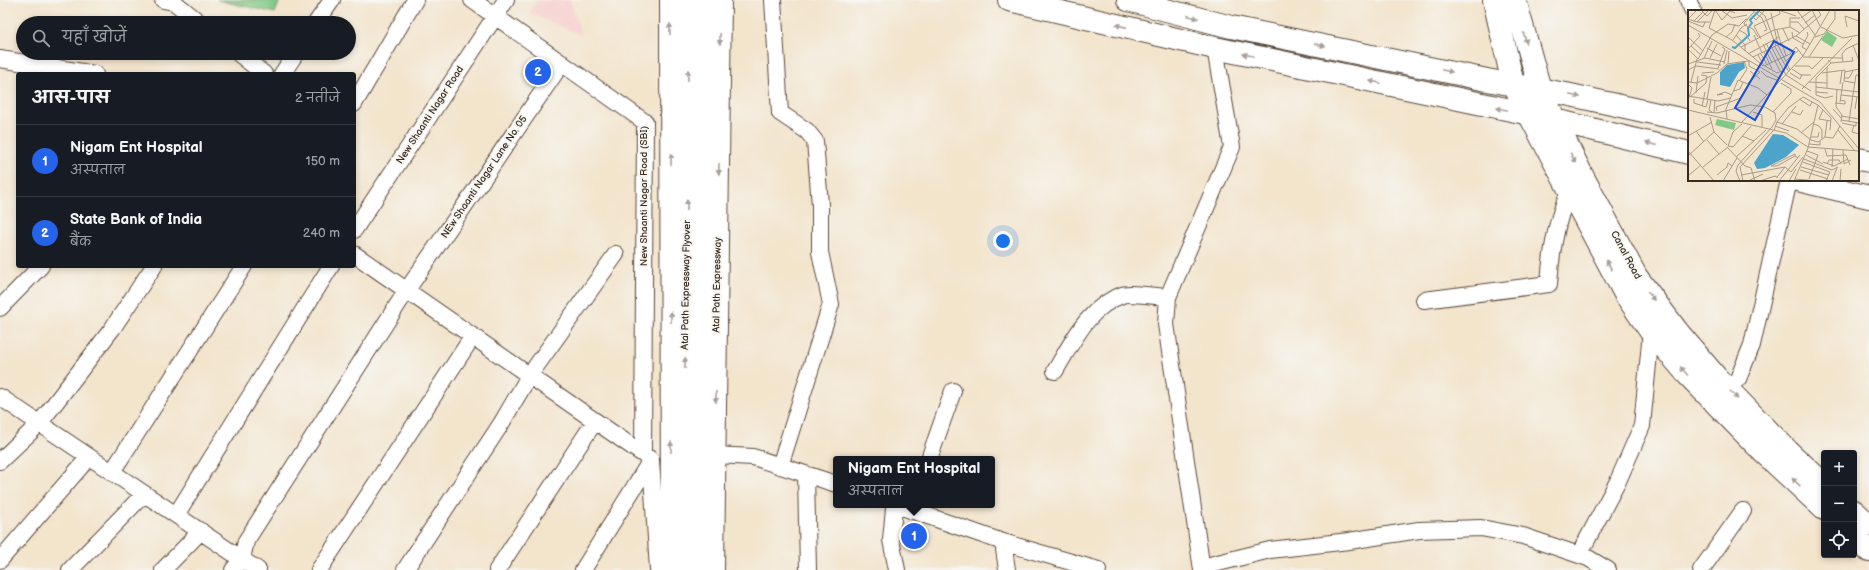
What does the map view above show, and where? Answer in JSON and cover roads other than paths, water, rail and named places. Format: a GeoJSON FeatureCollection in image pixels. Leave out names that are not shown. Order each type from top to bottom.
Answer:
{"type":"FeatureCollection","features":[{"type":"Feature","properties":{"kind":"main road","name":"Atal Path Expressway Flyover"},"geometry":{"type":"LineString","coordinates":[[683,570],[688,0]]}},
{"type":"Feature","properties":{"kind":"main road","name":"Atal Path Expressway Flyover"},"geometry":{"type":"LineString","coordinates":[[701,570],[706,0]]}},
{"type":"Feature","properties":{"kind":"main road"},"geometry":{"type":"LineString","coordinates":[[1009,0],[1215,48],[1530,114],[1688,153]]}},
{"type":"Feature","properties":{"kind":"main road"},"geometry":{"type":"LineString","coordinates":[[1128,0],[1231,27],[1540,89],[1688,121]]}},
{"type":"Feature","properties":{"kind":"main road"},"geometry":{"type":"LineString","coordinates":[[1494,0],[1513,84],[1530,114],[1569,192],[1625,294],[1651,332],[1687,374],[1821,506]]}},
{"type":"Feature","properties":{"kind":"main road","name":"Canal Road"},"geometry":{"type":"LineString","coordinates":[[1515,0],[1540,89],[1554,120],[1636,276],[1678,332],[1728,389],[1788,451],[1821,481]]}},
{"type":"Feature","properties":{"kind":"main road"},"geometry":{"type":"LineString","coordinates":[[1859,159],[1869,161]]}},
{"type":"Feature","properties":{"kind":"main road"},"geometry":{"type":"LineString","coordinates":[[1802,181],[1869,198]]}},
{"type":"Feature","properties":{"kind":"main road"},"geometry":{"type":"LineString","coordinates":[[1857,514],[1869,525]]}},
{"type":"Feature","properties":{"kind":"main road"},"geometry":{"type":"LineString","coordinates":[[1857,540],[1869,551]]}},
{"type":"Feature","properties":{"kind":"street"},"geometry":{"type":"LineString","coordinates":[[164,0],[174,2],[191,16]]}},
{"type":"Feature","properties":{"kind":"street"},"geometry":{"type":"LineString","coordinates":[[321,16],[332,0]]}},
{"type":"Feature","properties":{"kind":"street"},"geometry":{"type":"LineString","coordinates":[[356,101],[415,0]]}},
{"type":"Feature","properties":{"kind":"street","name":"New Shaanti Nagar Road (SBI)"},"geometry":{"type":"LineString","coordinates":[[472,0],[645,122],[647,457]]}},
{"type":"Feature","properties":{"kind":"street","name":"New Shaanti Nagar Road"},"geometry":{"type":"LineString","coordinates":[[356,227],[506,0]]}},
{"type":"Feature","properties":{"kind":"street"},"geometry":{"type":"LineString","coordinates":[[670,0],[671,570]]}},
{"type":"Feature","properties":{"kind":"street","name":"Atal Path Expressway"},"geometry":{"type":"LineString","coordinates":[[714,570],[721,0]]}},
{"type":"Feature","properties":{"kind":"street"},"geometry":{"type":"LineString","coordinates":[[773,0],[780,113],[807,131],[815,141],[820,205],[820,252],[831,304],[780,466]]}},
{"type":"Feature","properties":{"kind":"street"},"geometry":{"type":"LineString","coordinates":[[1688,0],[1693,10]]}},
{"type":"Feature","properties":{"kind":"street"},"geometry":{"type":"LineString","coordinates":[[1215,48],[1232,147],[1168,297],[1166,324],[1202,569],[1270,550],[1349,541],[1418,530],[1481,528],[1523,536],[1579,556],[1608,570]]}},
{"type":"Feature","properties":{"kind":"street"},"geometry":{"type":"LineString","coordinates":[[0,59],[82,72]]}},
{"type":"Feature","properties":{"kind":"street"},"geometry":{"type":"LineString","coordinates":[[247,60],[262,72]]}},
{"type":"Feature","properties":{"kind":"street"},"geometry":{"type":"LineString","coordinates":[[283,72],[291,60]]}},
{"type":"Feature","properties":{"kind":"street","name":"NEw Shaanti Nagar Lane No. 05"},"geometry":{"type":"LineString","coordinates":[[238,564],[246,540],[407,290],[562,63]]}},
{"type":"Feature","properties":{"kind":"street"},"geometry":{"type":"LineString","coordinates":[[1738,379],[1752,345],[1789,181]]}},
{"type":"Feature","properties":{"kind":"street"},"geometry":{"type":"LineString","coordinates":[[1424,300],[1548,284],[1550,264],[1561,208],[1569,192]]}},
{"type":"Feature","properties":{"kind":"street"},"geometry":{"type":"LineString","coordinates":[[405,570],[501,424],[530,376],[616,254]]}},
{"type":"Feature","properties":{"kind":"street"},"geometry":{"type":"LineString","coordinates":[[356,255],[647,457],[658,570]]}},
{"type":"Feature","properties":{"kind":"street"},"geometry":{"type":"LineString","coordinates":[[0,308],[39,268]]}},
{"type":"Feature","properties":{"kind":"street"},"geometry":{"type":"LineString","coordinates":[[0,461],[40,424],[112,329],[153,268]]}},
{"type":"Feature","properties":{"kind":"street"},"geometry":{"type":"LineString","coordinates":[[112,472],[243,268]]}},
{"type":"Feature","properties":{"kind":"street"},"geometry":{"type":"LineString","coordinates":[[176,515],[330,268]]}},
{"type":"Feature","properties":{"kind":"street"},"geometry":{"type":"LineString","coordinates":[[1054,371],[1083,326],[1096,310],[1123,294],[1168,297]]}},
{"type":"Feature","properties":{"kind":"street"},"geometry":{"type":"LineString","coordinates":[[1579,556],[1618,481],[1642,426],[1651,332]]}},
{"type":"Feature","properties":{"kind":"street"},"geometry":{"type":"LineString","coordinates":[[319,570],[472,336]]}},
{"type":"Feature","properties":{"kind":"street"},"geometry":{"type":"LineString","coordinates":[[930,456],[954,390]]}},
{"type":"Feature","properties":{"kind":"street"},"geometry":{"type":"LineString","coordinates":[[0,398],[201,531],[238,564],[258,570]]}},
{"type":"Feature","properties":{"kind":"street"},"geometry":{"type":"LineString","coordinates":[[497,570],[595,421]]}},
{"type":"Feature","properties":{"kind":"street"},"geometry":{"type":"LineString","coordinates":[[715,455],[753,457],[833,483]]}},
{"type":"Feature","properties":{"kind":"street"},"geometry":{"type":"LineString","coordinates":[[0,560],[89,457]]}},
{"type":"Feature","properties":{"kind":"street"},"geometry":{"type":"LineString","coordinates":[[583,570],[647,457]]}},
{"type":"Feature","properties":{"kind":"street"},"geometry":{"type":"LineString","coordinates":[[806,474],[808,570]]}},
{"type":"Feature","properties":{"kind":"street"},"geometry":{"type":"LineString","coordinates":[[70,570],[144,494]]}},
{"type":"Feature","properties":{"kind":"street"},"geometry":{"type":"LineString","coordinates":[[894,508],[892,540],[897,570]]}},
{"type":"Feature","properties":{"kind":"street"},"geometry":{"type":"LineString","coordinates":[[905,508],[1003,542],[1098,570]]}},
{"type":"Feature","properties":{"kind":"street"},"geometry":{"type":"LineString","coordinates":[[1701,570],[1743,511]]}},
{"type":"Feature","properties":{"kind":"street"},"geometry":{"type":"LineString","coordinates":[[163,570],[201,531]]}},
{"type":"Feature","properties":{"kind":"street"},"geometry":{"type":"LineString","coordinates":[[1003,542],[1007,570]]}},
{"type":"Feature","properties":{"kind":"place","name":"State Bank of India"},"geometry":{"type":"Point","coordinates":[538,72]}},
{"type":"Feature","properties":{"kind":"place","name":"Nigam Ent Hospital"},"geometry":{"type":"Point","coordinates":[914,536]}}]}
